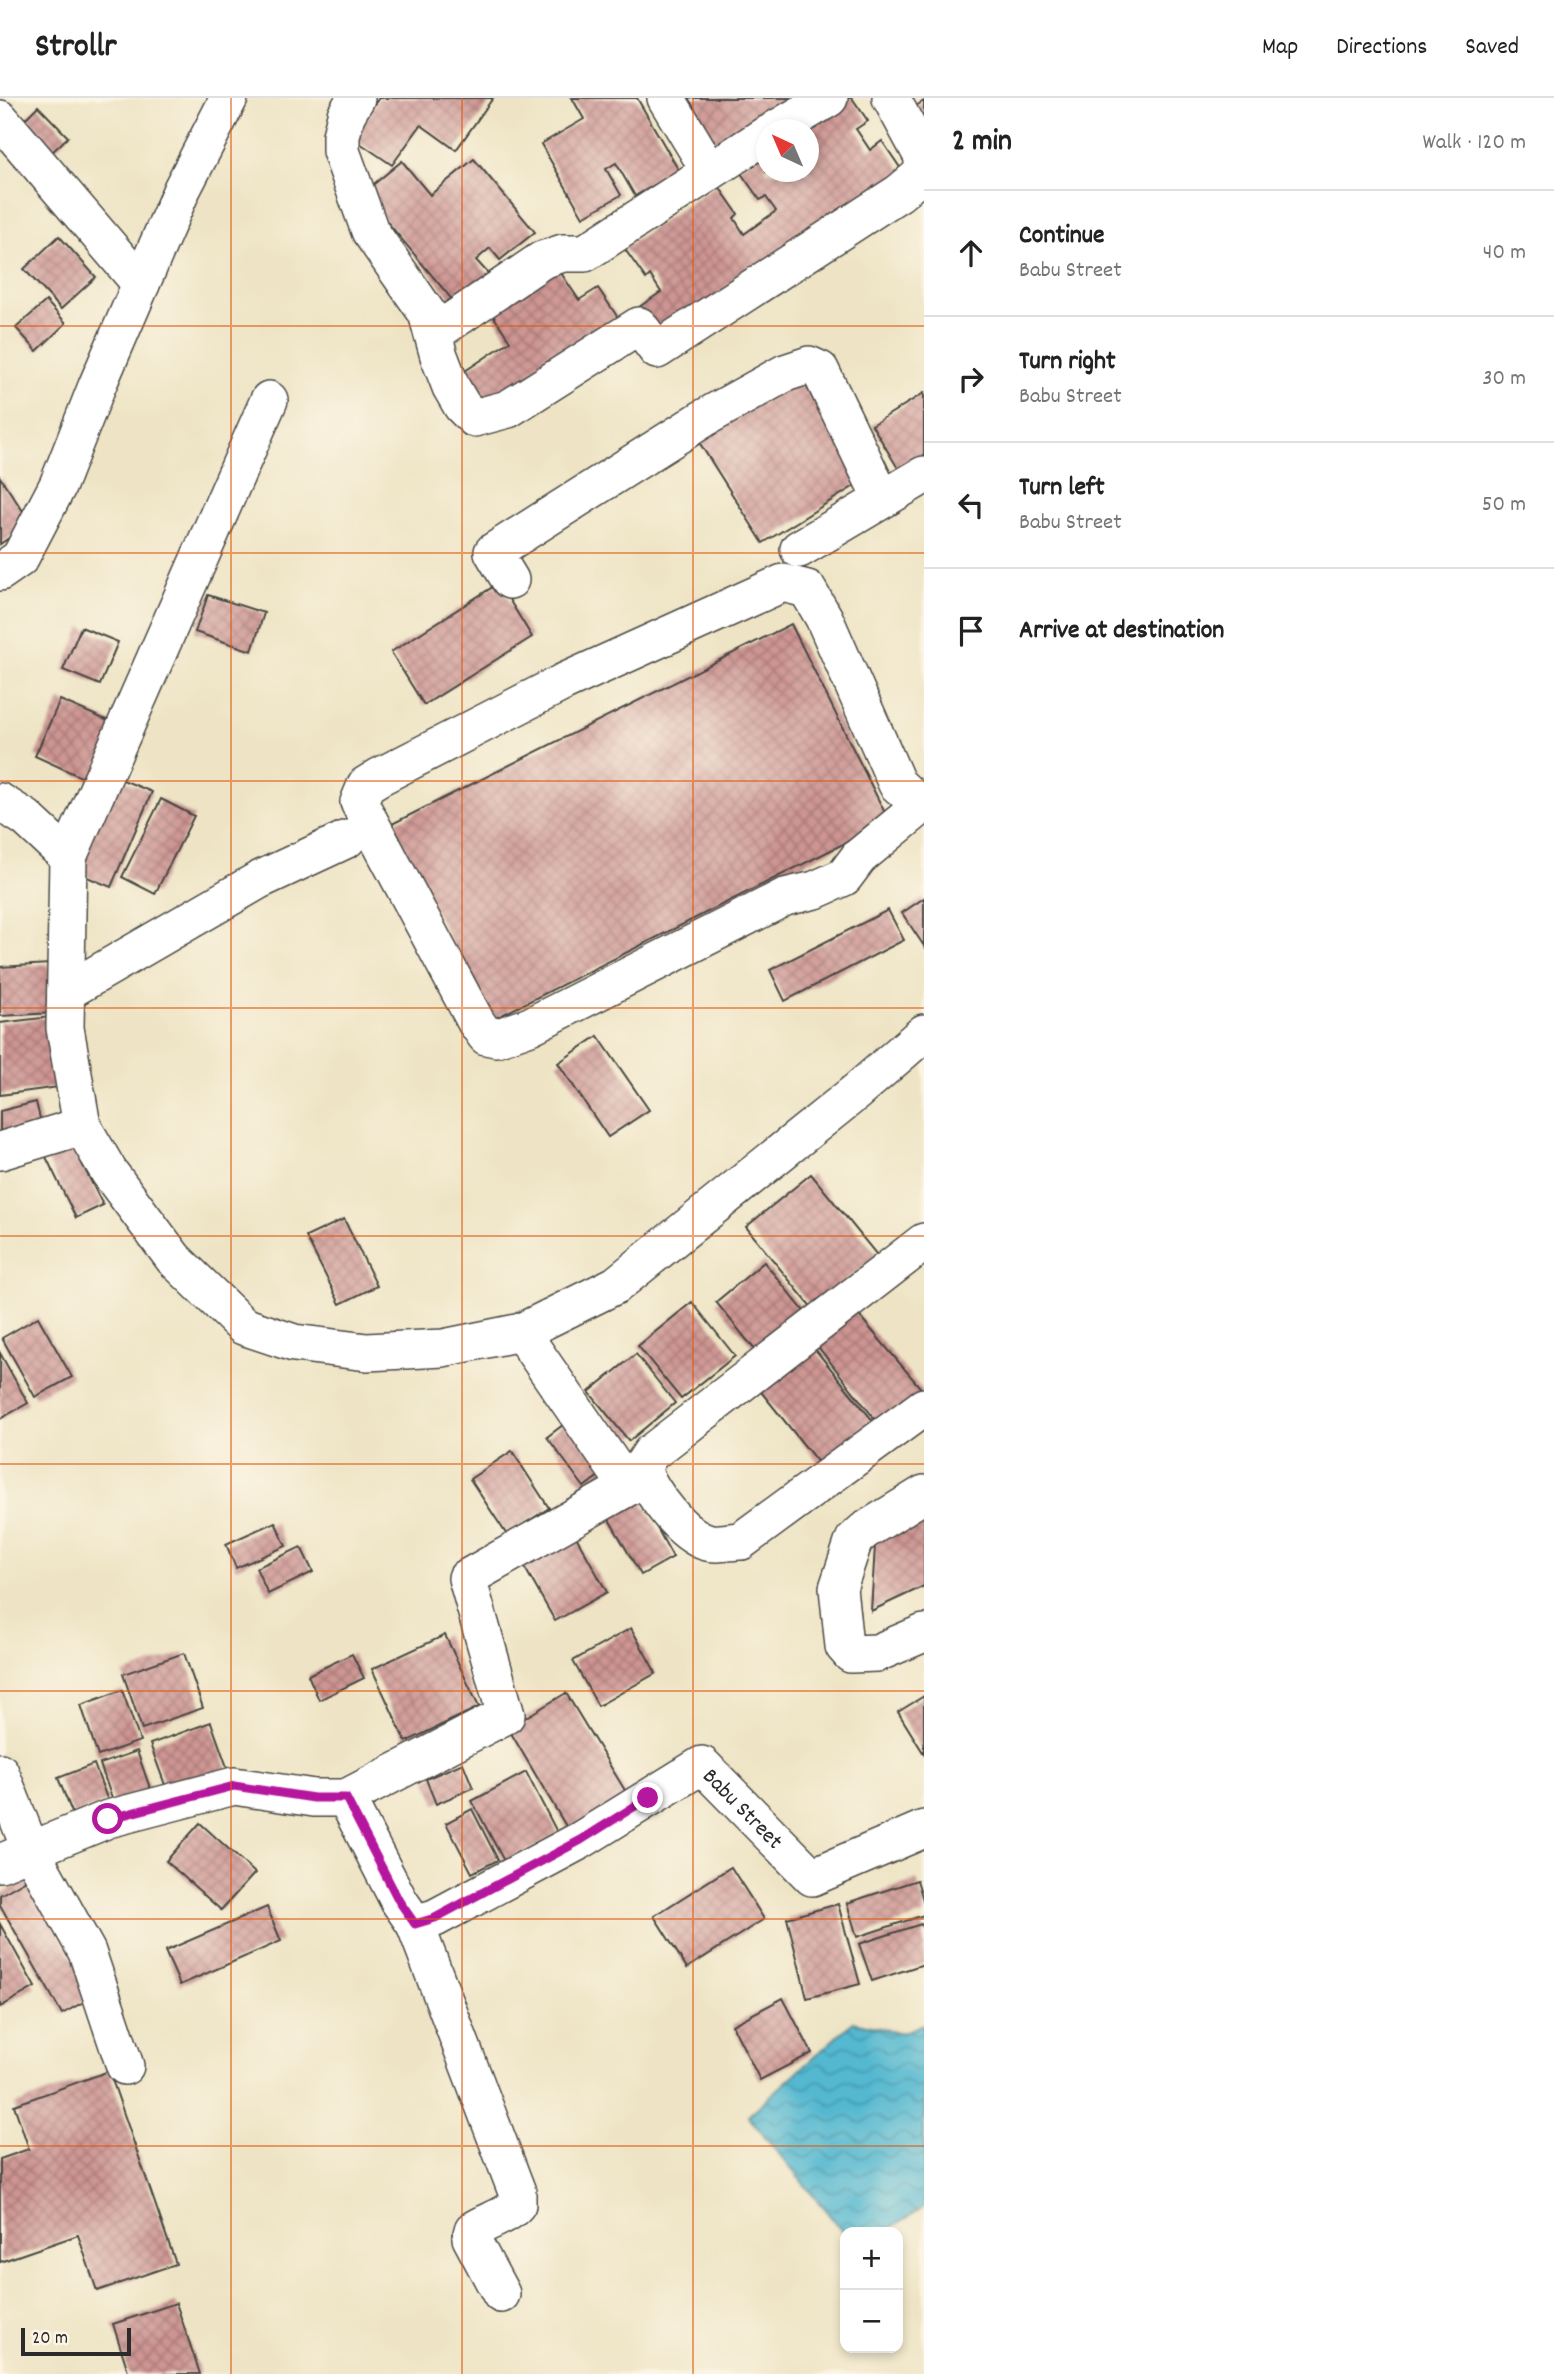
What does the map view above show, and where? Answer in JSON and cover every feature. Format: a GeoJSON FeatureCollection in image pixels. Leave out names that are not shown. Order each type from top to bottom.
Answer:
{"type":"FeatureCollection","features":[{"type":"Feature","properties":{"kind":"street"},"geometry":{"type":"LineString","coordinates":[[0,572],[20,558],[58,485],[97,386],[182,189],[229,98]]}},
{"type":"Feature","properties":{"kind":"street"},"geometry":{"type":"LineString","coordinates":[[356,98],[346,115],[341,151],[370,231],[427,313],[451,387],[462,406],[474,418],[508,409],[639,326],[657,350],[899,193],[923,173],[923,158],[891,98]]}},
{"type":"Feature","properties":{"kind":"street"},"geometry":{"type":"LineString","coordinates":[[666,98],[710,171]]}},
{"type":"Feature","properties":{"kind":"street"},"geometry":{"type":"LineString","coordinates":[[794,119],[829,98]]}},
{"type":"Feature","properties":{"kind":"street"},"geometry":{"type":"LineString","coordinates":[[0,119],[141,284]]}},
{"type":"Feature","properties":{"kind":"street"},"geometry":{"type":"LineString","coordinates":[[433,334],[542,260],[563,253],[585,253],[756,141]]}},
{"type":"Feature","properties":{"kind":"street"},"geometry":{"type":"LineString","coordinates":[[510,580],[493,551],[706,417],[785,373],[809,365],[820,370],[882,499]]}},
{"type":"Feature","properties":{"kind":"street"},"geometry":{"type":"LineString","coordinates":[[270,400],[68,857],[65,1028],[82,1126],[109,1172],[174,1259],[243,1326],[294,1343],[367,1352],[443,1348],[522,1332],[616,1285],[856,1092],[924,1033]]}},
{"type":"Feature","properties":{"kind":"street"},"geometry":{"type":"LineString","coordinates":[[799,549],[924,475]]}},
{"type":"Feature","properties":{"kind":"street"},"geometry":{"type":"LineString","coordinates":[[783,583],[807,589],[824,618],[897,784],[923,806],[859,857],[844,877],[815,890],[785,897],[530,1026],[496,1038],[486,1036],[476,1022],[359,802],[366,785],[379,777],[564,682],[783,583]]}},
{"type":"Feature","properties":{"kind":"street"},"geometry":{"type":"LineString","coordinates":[[0,802],[26,818],[68,857]]}},
{"type":"Feature","properties":{"kind":"street"},"geometry":{"type":"LineString","coordinates":[[65,992],[259,880],[347,839]]}},
{"type":"Feature","properties":{"kind":"street"},"geometry":{"type":"LineString","coordinates":[[0,1151],[82,1126]]}},
{"type":"Feature","properties":{"kind":"street"},"geometry":{"type":"LineString","coordinates":[[924,1242],[651,1453],[640,1468],[648,1486],[682,1527],[708,1543],[741,1541],[924,1407]]}},
{"type":"Feature","properties":{"kind":"street"},"geometry":{"type":"LineString","coordinates":[[15,1857],[108,1819],[234,1786],[314,1798],[346,1798],[506,1715],[467,1578],[628,1487],[522,1332]]}},
{"type":"Feature","properties":{"kind":"street"},"geometry":{"type":"LineString","coordinates":[[924,1494],[854,1540],[838,1588],[844,1646],[852,1654],[877,1653],[924,1633]]}},
{"type":"Feature","properties":{"kind":"street","name":"Babu Street"},"geometry":{"type":"LineString","coordinates":[[415,1924],[435,1918],[581,1840],[702,1765],[812,1877],[924,1829]]}},
{"type":"Feature","properties":{"kind":"street"},"geometry":{"type":"LineString","coordinates":[[0,1772],[15,1857],[87,1952],[125,2066]]}},
{"type":"Feature","properties":{"kind":"street"},"geometry":{"type":"LineString","coordinates":[[346,1798],[399,1901],[415,1924],[517,2192],[517,2204],[510,2213],[483,2223],[473,2230],[471,2238],[501,2294]]}},
{"type":"Feature","properties":{"kind":"water"},"geometry":{"type":"Polygon","coordinates":[[[853,2022],[902,2033],[924,2024],[924,2207],[892,2227],[840,2228],[748,2116],[853,2022]]]}},
{"type":"Feature","properties":{"kind":"building"},"geometry":{"type":"Polygon","coordinates":[[[379,98],[493,98],[456,150],[421,125],[392,165],[351,137],[379,98]]]}},
{"type":"Feature","properties":{"kind":"building"},"geometry":{"type":"Polygon","coordinates":[[[572,98],[637,98],[679,171],[635,196],[616,163],[606,169],[621,195],[583,217],[541,144],[584,119],[572,98]]]}},
{"type":"Feature","properties":{"kind":"building"},"geometry":{"type":"Polygon","coordinates":[[[681,98],[816,98],[781,119],[756,119],[756,134],[717,157],[681,98]]]}},
{"type":"Feature","properties":{"kind":"building"},"geometry":{"type":"Polygon","coordinates":[[[843,98],[852,98],[868,121],[856,129],[870,150],[882,141],[905,175],[664,343],[639,307],[661,292],[650,275],[646,279],[624,248],[717,184],[738,214],[734,218],[744,234],[776,211],[766,197],[760,200],[738,169],[756,157],[756,182],[819,182],[819,120],[843,98]]]}},
{"type":"Feature","properties":{"kind":"building"},"geometry":{"type":"Polygon","coordinates":[[[924,101],[924,131],[911,109],[924,101]]]}},
{"type":"Feature","properties":{"kind":"building"},"geometry":{"type":"Polygon","coordinates":[[[38,106],[68,137],[46,158],[17,127],[38,106]]]}},
{"type":"Feature","properties":{"kind":"building"},"geometry":{"type":"Polygon","coordinates":[[[474,159],[535,232],[500,260],[490,248],[476,260],[494,280],[460,309],[363,193],[402,161],[430,195],[474,159]]]}},
{"type":"Feature","properties":{"kind":"building"},"geometry":{"type":"Polygon","coordinates":[[[59,236],[96,277],[61,309],[24,269],[59,236]]]}},
{"type":"Feature","properties":{"kind":"building"},"geometry":{"type":"Polygon","coordinates":[[[555,264],[579,300],[598,288],[621,322],[487,412],[462,373],[510,341],[488,308],[555,264]]]}},
{"type":"Feature","properties":{"kind":"building"},"geometry":{"type":"Polygon","coordinates":[[[46,301],[66,323],[37,351],[16,328],[46,301]]]}},
{"type":"Feature","properties":{"kind":"building"},"geometry":{"type":"Polygon","coordinates":[[[801,378],[864,480],[763,543],[699,442],[801,378]]]}},
{"type":"Feature","properties":{"kind":"building"},"geometry":{"type":"Polygon","coordinates":[[[924,393],[924,462],[902,475],[872,425],[924,393]]]}},
{"type":"Feature","properties":{"kind":"building"},"geometry":{"type":"Polygon","coordinates":[[[0,477],[31,523],[0,544],[0,477]]]}},
{"type":"Feature","properties":{"kind":"building"},"geometry":{"type":"Polygon","coordinates":[[[499,583],[532,637],[424,705],[391,652],[499,583]]]}},
{"type":"Feature","properties":{"kind":"building"},"geometry":{"type":"Polygon","coordinates":[[[208,595],[264,613],[252,651],[195,632],[208,595]]]}},
{"type":"Feature","properties":{"kind":"building"},"geometry":{"type":"Polygon","coordinates":[[[791,624],[889,821],[490,1021],[392,824],[791,624]]]}},
{"type":"Feature","properties":{"kind":"building"},"geometry":{"type":"Polygon","coordinates":[[[81,627],[118,642],[100,685],[63,670],[81,627]]]}},
{"type":"Feature","properties":{"kind":"building"},"geometry":{"type":"Polygon","coordinates":[[[60,700],[120,726],[94,783],[35,756],[60,700]]]}},
{"type":"Feature","properties":{"kind":"building"},"geometry":{"type":"Polygon","coordinates":[[[111,775],[152,792],[111,887],[70,870],[111,775]]]}},
{"type":"Feature","properties":{"kind":"building"},"geometry":{"type":"Polygon","coordinates":[[[161,799],[194,816],[155,894],[122,877],[161,799]]]}},
{"type":"Feature","properties":{"kind":"building"},"geometry":{"type":"Polygon","coordinates":[[[924,898],[924,946],[902,913],[924,898]]]}},
{"type":"Feature","properties":{"kind":"building"},"geometry":{"type":"Polygon","coordinates":[[[888,910],[904,940],[785,1001],[770,970],[888,910]]]}},
{"type":"Feature","properties":{"kind":"building"},"geometry":{"type":"Polygon","coordinates":[[[49,964],[53,1013],[0,1016],[0,967],[49,964]]]}},
{"type":"Feature","properties":{"kind":"building"},"geometry":{"type":"Polygon","coordinates":[[[50,1017],[59,1087],[0,1095],[0,1023],[50,1017]]]}},
{"type":"Feature","properties":{"kind":"building"},"geometry":{"type":"Polygon","coordinates":[[[598,1036],[649,1110],[608,1137],[558,1063],[598,1036]]]}},
{"type":"Feature","properties":{"kind":"building"},"geometry":{"type":"Polygon","coordinates":[[[36,1102],[43,1131],[0,1141],[0,1111],[36,1102]]]}},
{"type":"Feature","properties":{"kind":"building"},"geometry":{"type":"Polygon","coordinates":[[[71,1142],[103,1205],[76,1218],[45,1155],[71,1142]]]}},
{"type":"Feature","properties":{"kind":"building"},"geometry":{"type":"Polygon","coordinates":[[[811,1174],[877,1255],[812,1308],[746,1227],[811,1174]]]}},
{"type":"Feature","properties":{"kind":"building"},"geometry":{"type":"Polygon","coordinates":[[[344,1219],[377,1286],[340,1304],[306,1237],[344,1219]]]}},
{"type":"Feature","properties":{"kind":"building"},"geometry":{"type":"Polygon","coordinates":[[[764,1262],[804,1311],[755,1350],[716,1302],[764,1262]]]}},
{"type":"Feature","properties":{"kind":"building"},"geometry":{"type":"Polygon","coordinates":[[[692,1302],[735,1356],[681,1399],[638,1346],[692,1302]]]}},
{"type":"Feature","properties":{"kind":"building"},"geometry":{"type":"Polygon","coordinates":[[[852,1307],[924,1392],[882,1428],[812,1339],[852,1307]]]}},
{"type":"Feature","properties":{"kind":"building"},"geometry":{"type":"Polygon","coordinates":[[[38,1317],[72,1377],[35,1397],[2,1338],[38,1317]]]}},
{"type":"Feature","properties":{"kind":"building"},"geometry":{"type":"Polygon","coordinates":[[[810,1343],[878,1427],[824,1470],[758,1388],[810,1343]]]}},
{"type":"Feature","properties":{"kind":"building"},"geometry":{"type":"Polygon","coordinates":[[[0,1353],[28,1403],[0,1419],[0,1353]]]}},
{"type":"Feature","properties":{"kind":"building"},"geometry":{"type":"Polygon","coordinates":[[[636,1354],[675,1403],[629,1441],[589,1392],[636,1354]]]}},
{"type":"Feature","properties":{"kind":"building"},"geometry":{"type":"Polygon","coordinates":[[[575,1416],[612,1466],[584,1487],[547,1437],[575,1416]]]}},
{"type":"Feature","properties":{"kind":"building"},"geometry":{"type":"Polygon","coordinates":[[[512,1451],[549,1508],[507,1535],[470,1479],[512,1451]]]}},
{"type":"Feature","properties":{"kind":"building"},"geometry":{"type":"Polygon","coordinates":[[[636,1490],[673,1557],[641,1575],[603,1509],[636,1490]]]}},
{"type":"Feature","properties":{"kind":"building"},"geometry":{"type":"Polygon","coordinates":[[[924,1506],[924,1586],[871,1611],[876,1530],[924,1506]]]}},
{"type":"Feature","properties":{"kind":"building"},"geometry":{"type":"Polygon","coordinates":[[[275,1522],[286,1546],[236,1568],[226,1544],[275,1522]]]}},
{"type":"Feature","properties":{"kind":"building"},"geometry":{"type":"Polygon","coordinates":[[[568,1522],[607,1592],[555,1621],[516,1552],[568,1522]]]}},
{"type":"Feature","properties":{"kind":"building"},"geometry":{"type":"Polygon","coordinates":[[[301,1547],[313,1572],[268,1594],[256,1568],[301,1547]]]}},
{"type":"Feature","properties":{"kind":"building"},"geometry":{"type":"Polygon","coordinates":[[[631,1628],[656,1673],[598,1706],[573,1661],[631,1628]]]}},
{"type":"Feature","properties":{"kind":"building"},"geometry":{"type":"Polygon","coordinates":[[[445,1635],[479,1707],[406,1742],[372,1669],[445,1635]]]}},
{"type":"Feature","properties":{"kind":"building"},"geometry":{"type":"Polygon","coordinates":[[[184,1653],[203,1708],[142,1729],[123,1674],[184,1653]]]}},
{"type":"Feature","properties":{"kind":"building"},"geometry":{"type":"Polygon","coordinates":[[[352,1654],[364,1678],[319,1700],[308,1675],[352,1654]]]}},
{"type":"Feature","properties":{"kind":"building"},"geometry":{"type":"Polygon","coordinates":[[[122,1690],[140,1741],[98,1756],[81,1705],[122,1690]]]}},
{"type":"Feature","properties":{"kind":"building"},"geometry":{"type":"Polygon","coordinates":[[[566,1693],[629,1797],[570,1833],[508,1728],[566,1693]]]}},
{"type":"Feature","properties":{"kind":"building"},"geometry":{"type":"Polygon","coordinates":[[[924,1696],[924,1754],[898,1712],[924,1696]]]}},
{"type":"Feature","properties":{"kind":"building"},"geometry":{"type":"Polygon","coordinates":[[[211,1722],[228,1770],[168,1793],[150,1744],[211,1722]]]}},
{"type":"Feature","properties":{"kind":"building"},"geometry":{"type":"Polygon","coordinates":[[[137,1751],[151,1791],[114,1804],[100,1764],[137,1751]]]}},
{"type":"Feature","properties":{"kind":"building"},"geometry":{"type":"Polygon","coordinates":[[[463,1763],[473,1788],[436,1804],[426,1779],[463,1763]]]}},
{"type":"Feature","properties":{"kind":"building"},"geometry":{"type":"Polygon","coordinates":[[[94,1764],[108,1801],[73,1815],[58,1778],[94,1764]]]}},
{"type":"Feature","properties":{"kind":"building"},"geometry":{"type":"Polygon","coordinates":[[[526,1772],[558,1834],[505,1863],[472,1801],[526,1772]]]}},
{"type":"Feature","properties":{"kind":"building"},"geometry":{"type":"Polygon","coordinates":[[[472,1809],[498,1860],[472,1873],[446,1823],[472,1809]]]}},
{"type":"Feature","properties":{"kind":"building"},"geometry":{"type":"Polygon","coordinates":[[[200,1823],[255,1873],[221,1910],[166,1861],[200,1823]]]}},
{"type":"Feature","properties":{"kind":"building"},"geometry":{"type":"Polygon","coordinates":[[[731,1867],[764,1919],[687,1968],[654,1916],[731,1867]]]}},
{"type":"Feature","properties":{"kind":"building"},"geometry":{"type":"Polygon","coordinates":[[[28,1879],[94,1996],[62,2014],[0,1905],[0,1895],[28,1879]]]}},
{"type":"Feature","properties":{"kind":"building"},"geometry":{"type":"Polygon","coordinates":[[[917,1880],[924,1903],[924,1915],[857,1937],[847,1903],[917,1880]]]}},
{"type":"Feature","properties":{"kind":"building"},"geometry":{"type":"Polygon","coordinates":[[[838,1904],[860,1984],[807,1998],[787,1918],[838,1904]]]}},
{"type":"Feature","properties":{"kind":"building"},"geometry":{"type":"Polygon","coordinates":[[[267,1907],[281,1941],[180,1985],[165,1951],[267,1907]]]}},
{"type":"Feature","properties":{"kind":"building"},"geometry":{"type":"Polygon","coordinates":[[[0,1924],[35,1987],[0,2007],[0,1924]]]}},
{"type":"Feature","properties":{"kind":"building"},"geometry":{"type":"Polygon","coordinates":[[[921,1924],[924,1933],[924,1964],[872,1981],[859,1944],[921,1924]]]}},
{"type":"Feature","properties":{"kind":"building"},"geometry":{"type":"Polygon","coordinates":[[[783,1998],[812,2053],[760,2080],[732,2025],[783,1998]]]}},
{"type":"Feature","properties":{"kind":"building"},"geometry":{"type":"Polygon","coordinates":[[[109,2071],[176,2264],[97,2291],[78,2235],[0,2262],[0,2159],[29,2149],[14,2105],[109,2071]]]}},
{"type":"Feature","properties":{"kind":"building"},"geometry":{"type":"Polygon","coordinates":[[[176,2303],[200,2374],[129,2374],[113,2324],[176,2303]]]}},
{"type":"Feature","properties":{"kind":"route"},"geometry":{"type":"LineString","coordinates":[[108,1819],[234,1786],[314,1798],[346,1798],[399,1901],[415,1924],[435,1918],[581,1840],[648,1798]]}}]}
